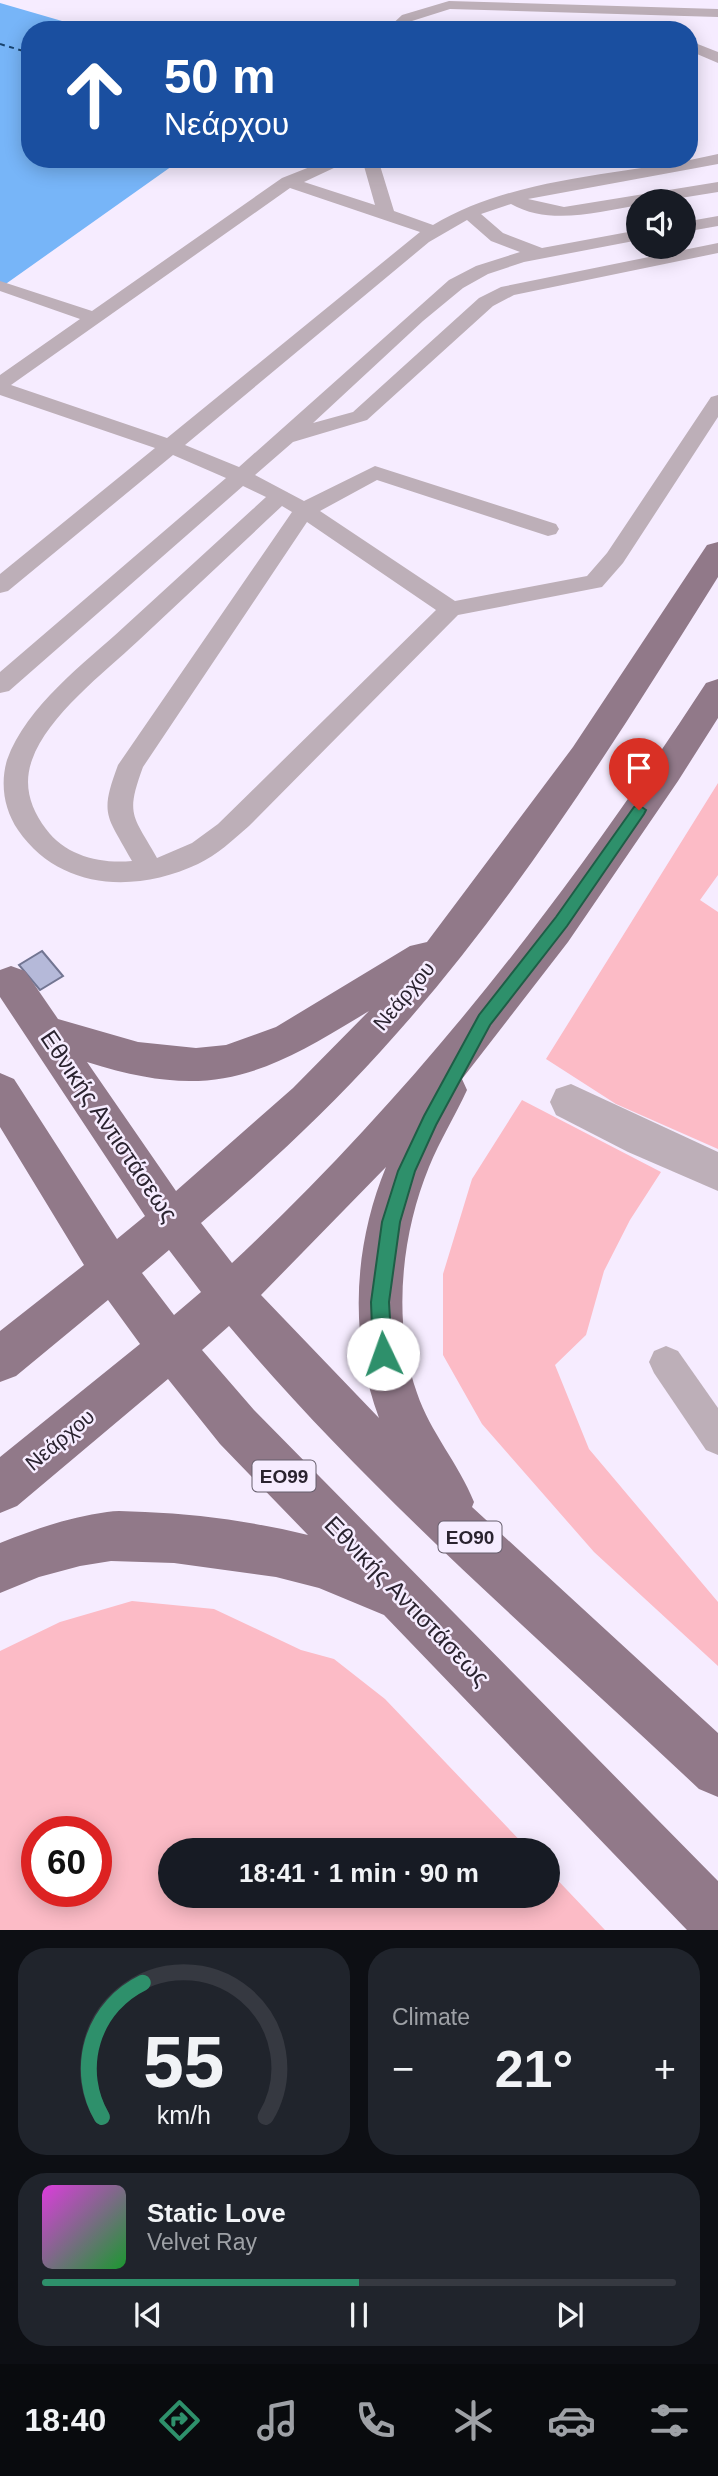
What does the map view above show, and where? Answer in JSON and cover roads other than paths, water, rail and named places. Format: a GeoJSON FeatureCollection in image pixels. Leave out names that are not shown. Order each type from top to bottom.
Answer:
{"type":"FeatureCollection","features":[{"type":"Feature","properties":{"kind":"main road","name":"Νεάρχου"},"geometry":{"type":"LineString","coordinates":[[0,1360],[171,1220],[285,1122],[368,1039],[453,939],[613,716],[718,552]]}},
{"type":"Feature","properties":{"kind":"main road","name":"Νεάρχου"},"geometry":{"type":"LineString","coordinates":[[0,1489],[232,1293],[328,1198],[404,1116],[485,1020],[575,902],[718,691]]}},
{"type":"Feature","properties":{"kind":"main road"},"geometry":{"type":"LineString","coordinates":[[45,1031],[127,1059],[161,1065],[235,1060],[269,1050],[290,1039],[453,939]]}},
{"type":"Feature","properties":{"kind":"main road","name":"Εθνικής Αντιστάσεως"},"geometry":{"type":"LineString","coordinates":[[6,973],[171,1220],[252,1318],[342,1415],[718,1770]]}},
{"type":"Feature","properties":{"kind":"main road"},"geometry":{"type":"LineString","coordinates":[[473,1540],[419,1448],[398,1406],[383,1354],[380,1302],[386,1250],[397,1195],[430,1121],[485,1020]]}},
{"type":"Feature","properties":{"kind":"main road","name":"Εθνικής Αντιστάσεως"},"geometry":{"type":"LineString","coordinates":[[0,1091],[111,1268],[170,1347],[237,1427],[718,1921]]}},
{"type":"Feature","properties":{"kind":"main road"},"geometry":{"type":"LineString","coordinates":[[0,1568],[39,1552],[80,1541],[111,1536],[174,1538],[230,1544],[319,1563],[406,1598]]}},
{"type":"Feature","properties":{"kind":"street"},"geometry":{"type":"LineString","coordinates":[[571,1102],[643,1139],[718,1172]]}},
{"type":"Feature","properties":{"kind":"lane"},"geometry":{"type":"LineString","coordinates":[[433,0],[449,5],[718,13]]}},
{"type":"Feature","properties":{"kind":"lane"},"geometry":{"type":"LineString","coordinates":[[404,21],[449,5]]}},
{"type":"Feature","properties":{"kind":"lane"},"geometry":{"type":"LineString","coordinates":[[585,9],[621,21]]}},
{"type":"Feature","properties":{"kind":"lane"},"geometry":{"type":"LineString","coordinates":[[698,49],[718,58]]}},
{"type":"Feature","properties":{"kind":"lane"},"geometry":{"type":"LineString","coordinates":[[698,165],[718,159]]}},
{"type":"Feature","properties":{"kind":"lane"},"geometry":{"type":"LineString","coordinates":[[0,386],[288,182],[323,168]]}},
{"type":"Feature","properties":{"kind":"lane"},"geometry":{"type":"LineString","coordinates":[[373,168],[386,214]]}},
{"type":"Feature","properties":{"kind":"lane"},"geometry":{"type":"LineString","coordinates":[[0,586],[433,231],[467,212],[513,198],[686,168]]}},
{"type":"Feature","properties":{"kind":"lane"},"geometry":{"type":"LineString","coordinates":[[288,182],[433,231]]}},
{"type":"Feature","properties":{"kind":"lane"},"geometry":{"type":"LineString","coordinates":[[513,198],[529,207],[564,212],[718,187]]}},
{"type":"Feature","properties":{"kind":"lane"},"geometry":{"type":"LineString","coordinates":[[467,212],[497,237],[540,253]]}},
{"type":"Feature","properties":{"kind":"lane"},"geometry":{"type":"LineString","coordinates":[[696,225],[718,221]]}},
{"type":"Feature","properties":{"kind":"lane"},"geometry":{"type":"LineString","coordinates":[[0,685],[285,438],[416,317],[456,284],[500,262],[626,237]]}},
{"type":"Feature","properties":{"kind":"lane"},"geometry":{"type":"LineString","coordinates":[[285,438],[360,416],[486,302],[508,291],[718,248]]}},
{"type":"Feature","properties":{"kind":"lane"},"geometry":{"type":"LineString","coordinates":[[3,286],[94,318]]}},
{"type":"Feature","properties":{"kind":"lane"},"geometry":{"type":"LineString","coordinates":[[0,386],[172,447],[241,475],[304,510],[451,609]]}},
{"type":"Feature","properties":{"kind":"lane"},"geometry":{"type":"LineString","coordinates":[[280,496],[71,690],[35,733],[16,771],[15,788],[19,806],[37,838],[66,860],[98,872],[134,873],[191,856],[220,835],[451,609],[594,582],[615,558],[718,401]]}},
{"type":"Feature","properties":{"kind":"lane"},"geometry":{"type":"LineString","coordinates":[[150,870],[119,813],[118,805],[125,778],[149,737],[304,510],[375,472],[548,529]]}},
{"type":"Feature","properties":{"kind":"lane"},"geometry":{"type":"LineString","coordinates":[[666,1362],[718,1438]]}},
{"type":"Feature","properties":{"kind":"water"},"geometry":{"type":"Polygon","coordinates":[[[0,3],[62,21],[21,21],[21,168],[169,168],[0,288],[0,3]]]}}]}
